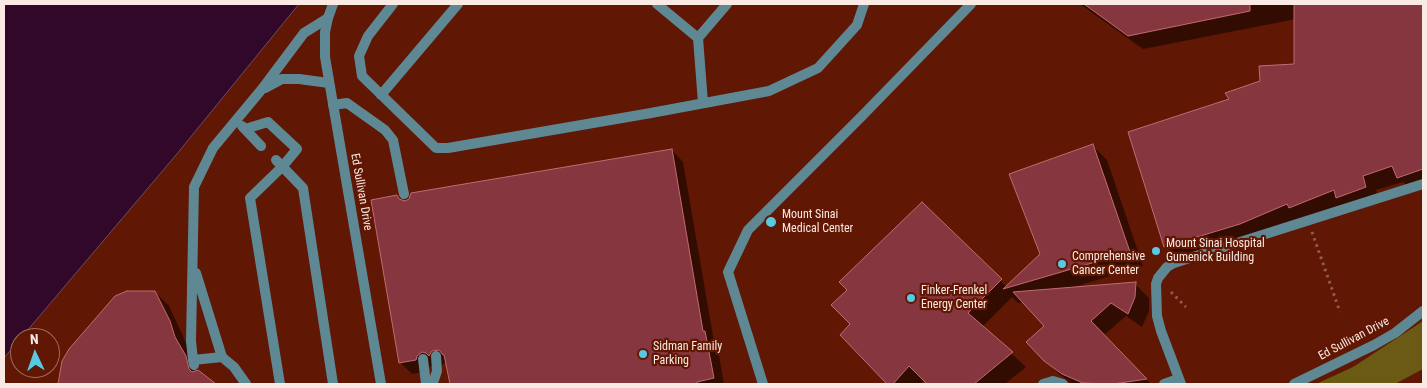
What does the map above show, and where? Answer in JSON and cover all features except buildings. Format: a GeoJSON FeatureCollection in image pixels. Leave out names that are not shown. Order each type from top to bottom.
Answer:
{"type":"FeatureCollection","features":[{"type":"Feature","properties":{"kind":"street","name":"Ed Sullivan Drive"},"geometry":{"type":"LineString","coordinates":[[333,4],[328,18],[324,44],[329,83],[381,384]]}},
{"type":"Feature","properties":{"kind":"street"},"geometry":{"type":"LineString","coordinates":[[394,4],[368,36],[359,56],[362,76],[436,148],[448,148],[769,91],[818,68],[857,25],[864,4]]}},
{"type":"Feature","properties":{"kind":"street"},"geometry":{"type":"LineString","coordinates":[[381,95],[458,4]]}},
{"type":"Feature","properties":{"kind":"street"},"geometry":{"type":"LineString","coordinates":[[658,4],[698,38]]}},
{"type":"Feature","properties":{"kind":"street"},"geometry":{"type":"LineString","coordinates":[[702,103],[698,38],[727,4]]}},
{"type":"Feature","properties":{"kind":"street"},"geometry":{"type":"LineString","coordinates":[[763,384],[728,272],[748,230],[970,4]]}},
{"type":"Feature","properties":{"kind":"street"},"geometry":{"type":"LineString","coordinates":[[222,357],[193,363],[191,341],[194,265],[194,187],[214,148],[304,33],[328,18]]}},
{"type":"Feature","properties":{"kind":"street"},"geometry":{"type":"LineString","coordinates":[[262,89],[282,79],[329,83]]}},
{"type":"Feature","properties":{"kind":"street"},"geometry":{"type":"LineString","coordinates":[[334,105],[348,103],[385,130],[393,140],[404,194]]}},
{"type":"Feature","properties":{"kind":"street"},"geometry":{"type":"LineString","coordinates":[[236,120],[261,146]]}},
{"type":"Feature","properties":{"kind":"street"},"geometry":{"type":"LineString","coordinates":[[245,129],[268,122],[297,149],[279,163],[250,198],[280,384]]}},
{"type":"Feature","properties":{"kind":"street"},"geometry":{"type":"LineString","coordinates":[[279,163],[303,188],[333,384]]}},
{"type":"Feature","properties":{"kind":"street"},"geometry":{"type":"LineString","coordinates":[[1164,384],[1179,381],[1161,331],[1155,303],[1158,278],[1167,267],[1174,263],[1423,184]]}},
{"type":"Feature","properties":{"kind":"street"},"geometry":{"type":"LineString","coordinates":[[194,265],[222,357],[234,367],[246,384]]}},
{"type":"Feature","properties":{"kind":"street","name":"Ed Sullivan Drive"},"geometry":{"type":"LineString","coordinates":[[1294,384],[1374,345],[1394,333],[1423,311]]}},
{"type":"Feature","properties":{"kind":"street"},"geometry":{"type":"LineString","coordinates":[[423,359],[427,384],[434,380],[437,371],[436,356]]}},
{"type":"Feature","properties":{"kind":"street"},"geometry":{"type":"LineString","coordinates":[[1043,384],[1053,381],[1064,384]]}},
{"type":"Feature","properties":{"kind":"path"},"geometry":{"type":"LineString","coordinates":[[1312,231],[1340,312]]}},
{"type":"Feature","properties":{"kind":"path"},"geometry":{"type":"LineString","coordinates":[[1172,292],[1186,307]]}},
{"type":"Feature","properties":{"kind":"shaded area"},"geometry":{"type":"Polygon","coordinates":[[[4,4],[299,4],[176,155],[29,328],[10,328],[10,351],[4,358],[4,4]]]}},
{"type":"Feature","properties":{"kind":"shaded area"},"geometry":{"type":"Polygon","coordinates":[[[1423,321],[1423,369],[1395,384],[1316,384],[1353,367],[1423,321]]]}},
{"type":"Feature","properties":{"kind":"place","name":"Mount Sinai Medical Center"},"geometry":{"type":"Point","coordinates":[771,222]}},
{"type":"Feature","properties":{"kind":"place","name":"Mount Sinai Hospital Gumenick Building"},"geometry":{"type":"Point","coordinates":[1156,251]}},
{"type":"Feature","properties":{"kind":"place","name":"Comprehensive Cancer Center"},"geometry":{"type":"Point","coordinates":[1062,264]}},
{"type":"Feature","properties":{"kind":"place","name":"Finker-Frenkel Energy Center"},"geometry":{"type":"Point","coordinates":[911,298]}},
{"type":"Feature","properties":{"kind":"place","name":"Sidman Family Parking"},"geometry":{"type":"Point","coordinates":[643,354]}}]}
